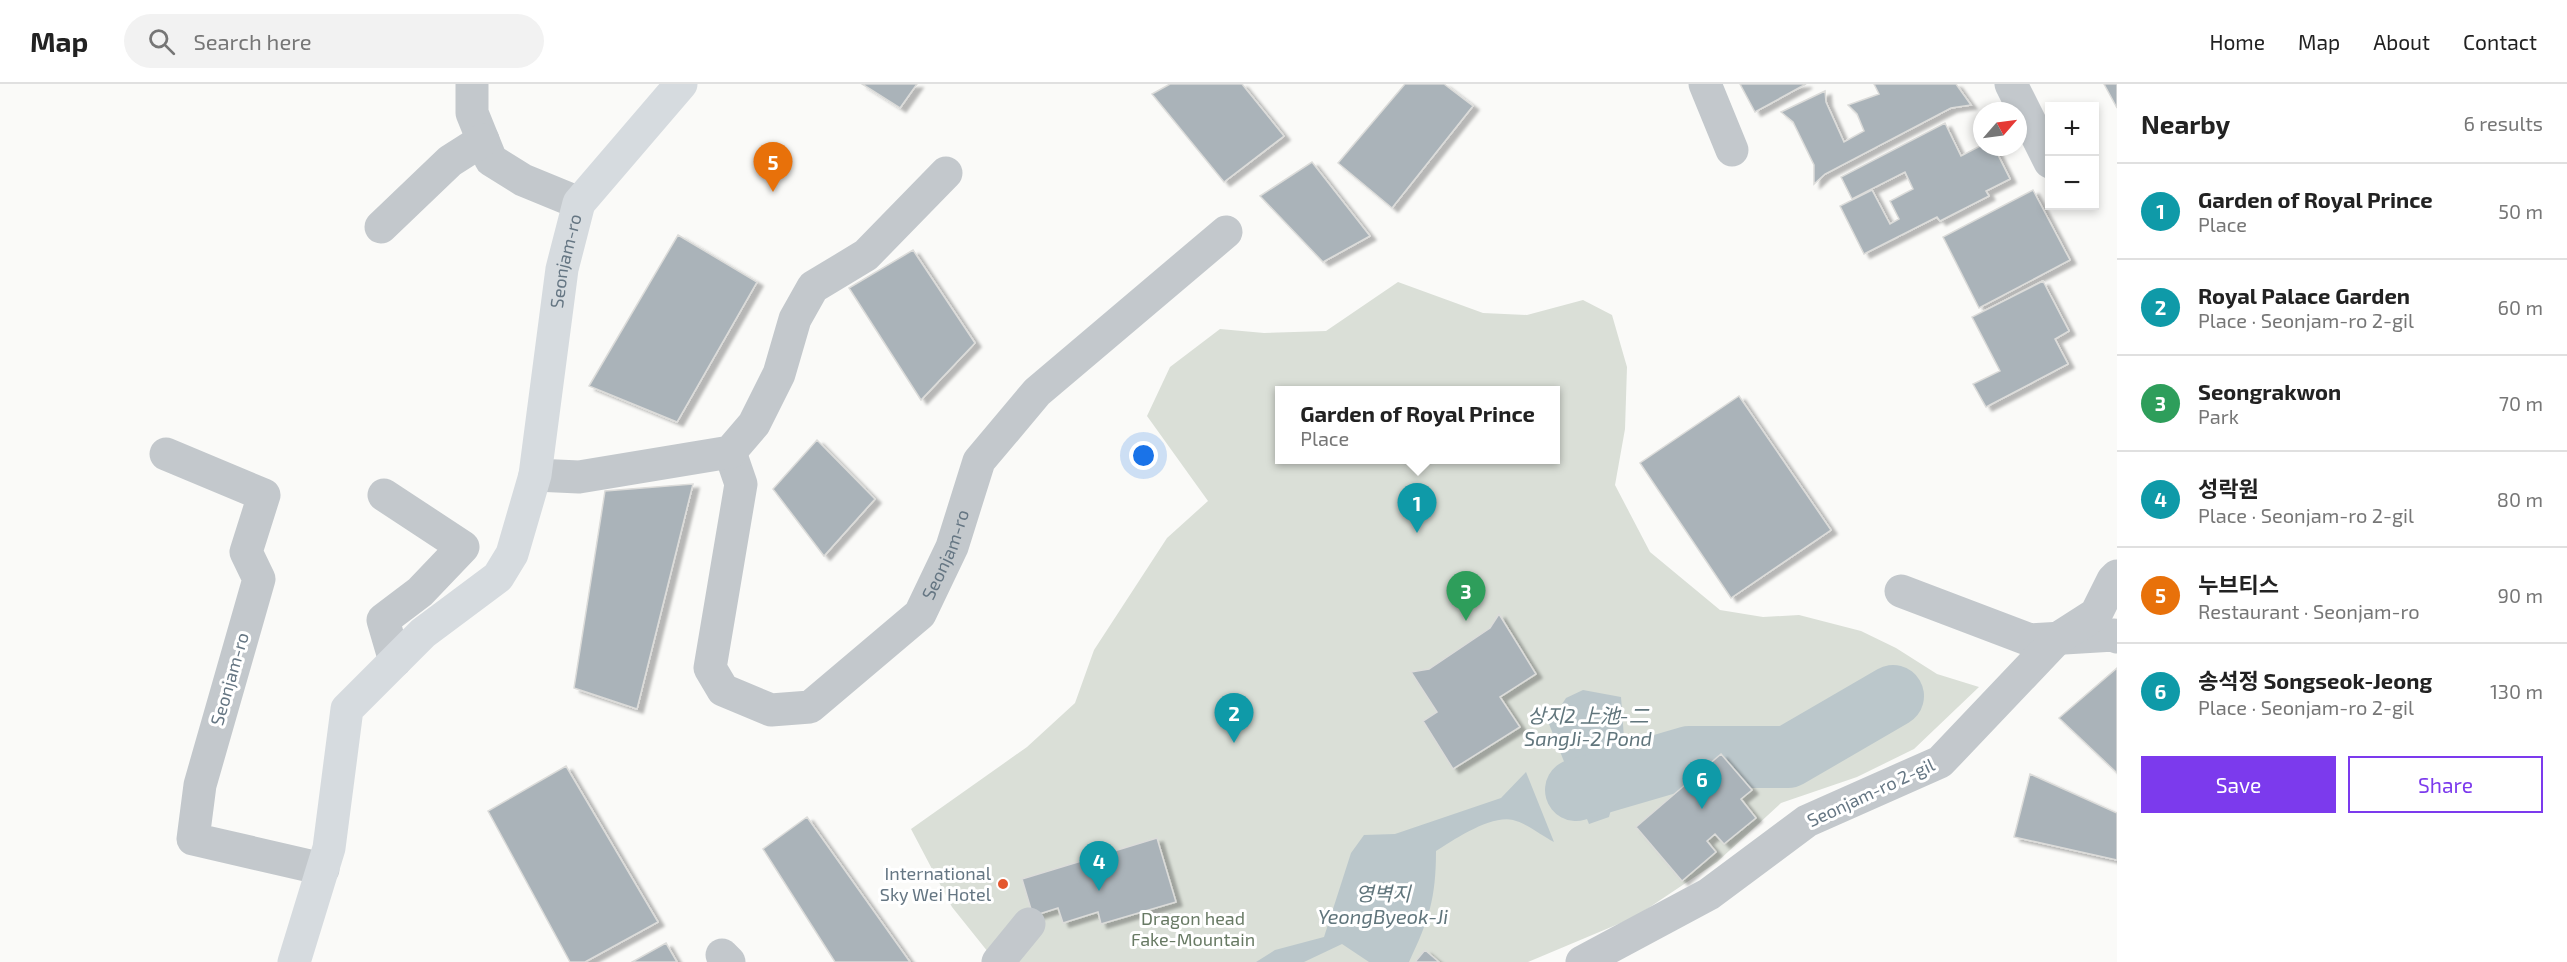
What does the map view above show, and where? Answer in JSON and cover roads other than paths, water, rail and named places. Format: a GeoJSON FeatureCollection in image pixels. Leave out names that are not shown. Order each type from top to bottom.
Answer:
{"type":"FeatureCollection","features":[{"type":"Feature","properties":{"kind":"street"},"geometry":{"type":"LineString","coordinates":[[472,84],[471,113],[491,160],[523,180],[579,203]]}},
{"type":"Feature","properties":{"kind":"street","name":"Seonjam-ro"},"geometry":{"type":"LineString","coordinates":[[294,962],[329,848],[347,709],[423,633],[498,577],[512,554],[535,475],[562,269],[579,203],[681,84]]}},
{"type":"Feature","properties":{"kind":"street"},"geometry":{"type":"LineString","coordinates":[[1705,84],[1732,150]]}},
{"type":"Feature","properties":{"kind":"street"},"geometry":{"type":"LineString","coordinates":[[2011,84],[2046,156]]}},
{"type":"Feature","properties":{"kind":"street"},"geometry":{"type":"LineString","coordinates":[[381,228],[450,161],[483,140]]}},
{"type":"Feature","properties":{"kind":"street"},"geometry":{"type":"LineString","coordinates":[[535,475],[579,477],[730,452],[754,424],[774,384],[795,319],[813,287],[866,255],[946,173]]}},
{"type":"Feature","properties":{"kind":"street","name":"Seonjam-ro"},"geometry":{"type":"LineString","coordinates":[[730,452],[741,484],[710,668],[723,690],[771,710],[810,706],[920,614],[952,547],[979,461],[1037,392],[1226,232]]}},
{"type":"Feature","properties":{"kind":"street","name":"Seonjam-ro"},"geometry":{"type":"LineString","coordinates":[[166,454],[264,495],[246,552],[259,579],[200,785],[193,839],[323,870]]}},
{"type":"Feature","properties":{"kind":"street"},"geometry":{"type":"LineString","coordinates":[[384,495],[463,547],[420,591],[383,620],[395,661]]}},
{"type":"Feature","properties":{"kind":"street","name":"Seonjam-ro 2-gil"},"geometry":{"type":"LineString","coordinates":[[1582,962],[1709,894],[1807,821],[1940,762],[2057,639],[2096,614],[2117,576]]}},
{"type":"Feature","properties":{"kind":"street"},"geometry":{"type":"LineString","coordinates":[[1900,591],[2030,640],[2114,635],[2117,637]]}},
{"type":"Feature","properties":{"kind":"street"},"geometry":{"type":"LineString","coordinates":[[998,962],[1029,924]]}},
{"type":"Feature","properties":{"kind":"water","name":"상지2 上池-二 SangJi-2 Pond"},"geometry":{"type":"Polygon","coordinates":[[[1583,690],[1621,697],[1624,738],[1642,751],[1661,748],[1689,757],[1674,777],[1648,791],[1613,802],[1609,817],[1589,824],[1549,724],[1566,698],[1583,690]]]}},
{"type":"Feature","properties":{"kind":"water","name":"영벽지 YeongByeok-Ji"},"geometry":{"type":"Polygon","coordinates":[[[1526,772],[1554,842],[1523,824],[1504,819],[1483,825],[1436,851],[1433,896],[1422,934],[1409,962],[1369,962],[1342,944],[1304,962],[1256,962],[1275,950],[1324,937],[1351,853],[1364,835],[1395,834],[1501,798],[1526,772]]]}},
{"type":"Feature","properties":{"kind":"waterway"},"geometry":{"type":"LineString","coordinates":[[1576,790],[1689,757],[1788,757],[1893,696]]}},
{"type":"Feature","properties":{"kind":"place","name":"누브티스"},"geometry":{"type":"Point","coordinates":[773,192]}},
{"type":"Feature","properties":{"kind":"place","name":"Garden of Royal Prince"},"geometry":{"type":"Point","coordinates":[1417,533]}},
{"type":"Feature","properties":{"kind":"place","name":"Seongrakwon"},"geometry":{"type":"Point","coordinates":[1466,621]}},
{"type":"Feature","properties":{"kind":"place","name":"Royal Palace Garden"},"geometry":{"type":"Point","coordinates":[1234,743]}},
{"type":"Feature","properties":{"kind":"place","name":"송석정 Songseok-Jeong"},"geometry":{"type":"Point","coordinates":[1702,809]}},
{"type":"Feature","properties":{"kind":"place","name":"International Sky Wei Hotel"},"geometry":{"type":"Point","coordinates":[1003,884]}},
{"type":"Feature","properties":{"kind":"place","name":"성락원"},"geometry":{"type":"Point","coordinates":[1099,891]}},
{"type":"Feature","properties":{"kind":"park label","name":"Dragon head Fake-Mountain"},"geometry":{"type":"Point","coordinates":[1193,929]}}]}
